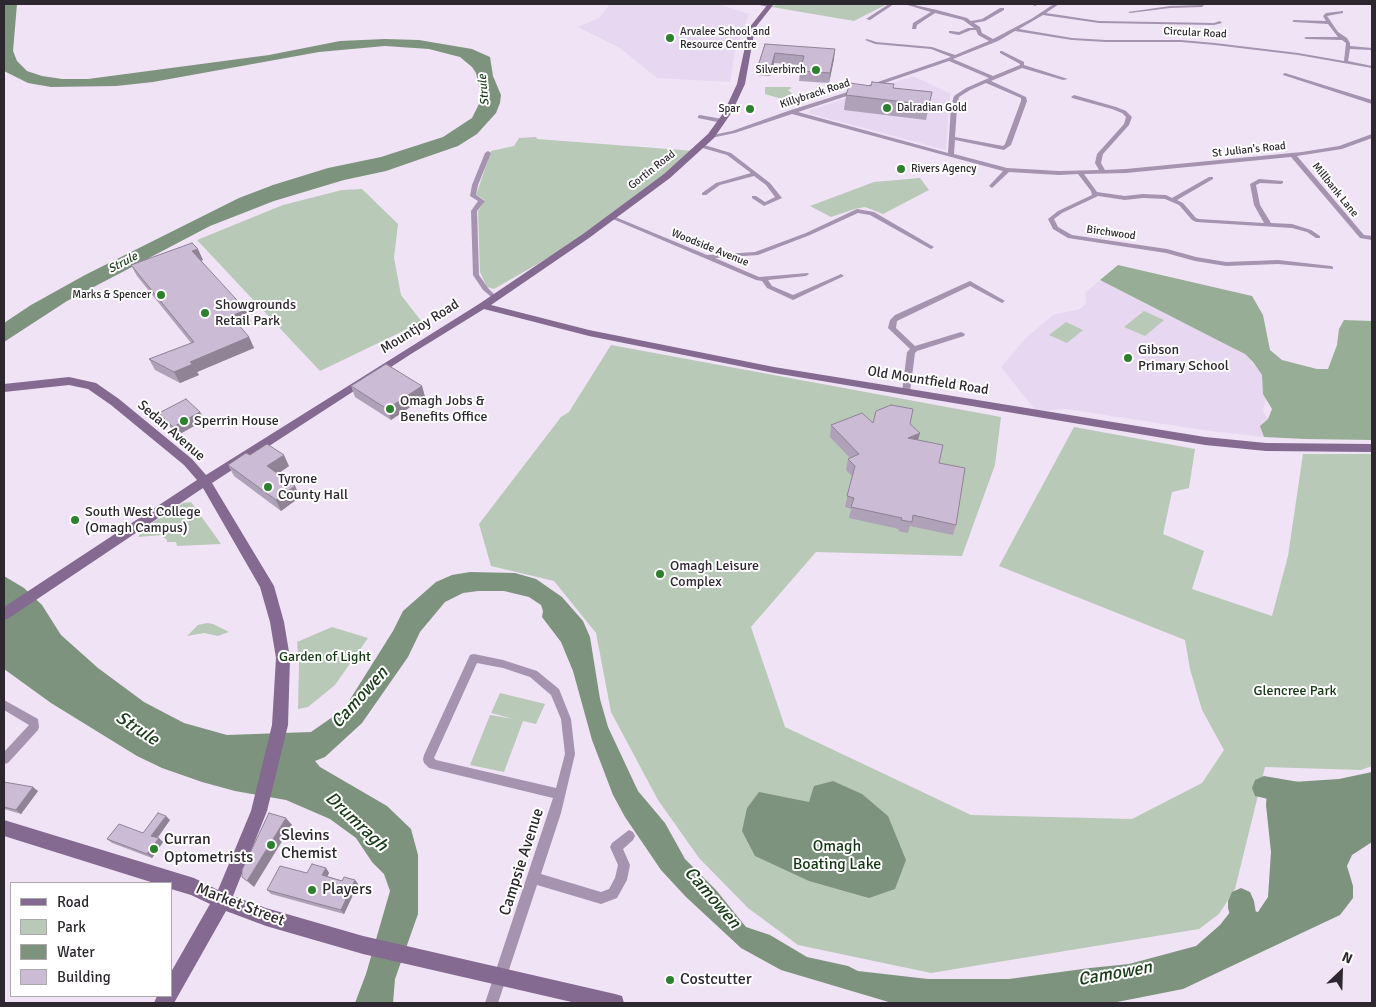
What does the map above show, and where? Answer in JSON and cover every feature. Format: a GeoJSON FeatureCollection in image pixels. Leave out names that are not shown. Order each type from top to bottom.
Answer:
{"type":"FeatureCollection","features":[{"type":"Feature","properties":{"kind":"main road","name":"Gortin Road"},"geometry":{"type":"LineString","coordinates":[[484,306],[668,176],[711,136],[722,121],[741,84],[752,28],[770,5]]}},
{"type":"Feature","properties":{"kind":"main road","name":"Old Mountfield Road"},"geometry":{"type":"LineString","coordinates":[[484,306],[589,333],[774,370],[1214,442],[1266,447],[1372,448]]}},
{"type":"Feature","properties":{"kind":"main road","name":"Mountjoy Road"},"geometry":{"type":"LineString","coordinates":[[4,614],[69,569],[407,352],[484,306]]}},
{"type":"Feature","properties":{"kind":"main road","name":"Sedan Avenue"},"geometry":{"type":"LineString","coordinates":[[4,388],[69,381],[92,386],[181,456],[205,482],[267,586],[283,658],[284,691],[280,725],[259,811],[222,901],[172,988]]}},
{"type":"Feature","properties":{"kind":"main road","name":"Market Street"},"geometry":{"type":"LineString","coordinates":[[4,828],[194,887],[222,901],[266,917],[363,945],[615,1003]]}},
{"type":"Feature","properties":{"kind":"street"},"geometry":{"type":"LineString","coordinates":[[757,4],[770,5]]}},
{"type":"Feature","properties":{"kind":"street"},"geometry":{"type":"LineString","coordinates":[[868,19],[892,4]]}},
{"type":"Feature","properties":{"kind":"street"},"geometry":{"type":"LineString","coordinates":[[906,4],[920,5],[972,22],[983,20],[1002,9]]}},
{"type":"Feature","properties":{"kind":"street","name":"Killybrack Road"},"geometry":{"type":"LineString","coordinates":[[711,136],[732,132],[899,77],[956,56],[1015,30],[1057,4]]}},
{"type":"Feature","properties":{"kind":"street"},"geometry":{"type":"LineString","coordinates":[[1130,12],[1198,6]]}},
{"type":"Feature","properties":{"kind":"street"},"geometry":{"type":"LineString","coordinates":[[1148,9],[1163,23]]}},
{"type":"Feature","properties":{"kind":"street"},"geometry":{"type":"LineString","coordinates":[[984,10],[996,13]]}},
{"type":"Feature","properties":{"kind":"street"},"geometry":{"type":"LineString","coordinates":[[914,28],[915,24],[935,11]]}},
{"type":"Feature","properties":{"kind":"street"},"geometry":{"type":"LineString","coordinates":[[1341,12],[1326,15],[1336,33],[1345,40],[1347,47],[1346,62]]}},
{"type":"Feature","properties":{"kind":"street"},"geometry":{"type":"LineString","coordinates":[[1043,14],[1082,21],[1220,22]]}},
{"type":"Feature","properties":{"kind":"street"},"geometry":{"type":"LineString","coordinates":[[1298,20],[1330,23]]}},
{"type":"Feature","properties":{"kind":"street"},"geometry":{"type":"LineString","coordinates":[[972,22],[980,34],[993,41]]}},
{"type":"Feature","properties":{"kind":"street"},"geometry":{"type":"LineString","coordinates":[[951,32],[959,34],[970,29],[978,29]]}},
{"type":"Feature","properties":{"kind":"street","name":"Circular Road"},"geometry":{"type":"LineString","coordinates":[[1015,30],[1106,42],[1181,41],[1289,52],[1372,67]]}},
{"type":"Feature","properties":{"kind":"street"},"geometry":{"type":"LineString","coordinates":[[1306,38],[1345,40]]}},
{"type":"Feature","properties":{"kind":"street"},"geometry":{"type":"LineString","coordinates":[[867,40],[875,44],[932,48],[956,56]]}},
{"type":"Feature","properties":{"kind":"street"},"geometry":{"type":"LineString","coordinates":[[1189,46],[1217,46],[1242,50]]}},
{"type":"Feature","properties":{"kind":"street"},"geometry":{"type":"LineString","coordinates":[[1347,47],[1372,49]]}},
{"type":"Feature","properties":{"kind":"street"},"geometry":{"type":"LineString","coordinates":[[1002,52],[1022,63],[1022,66]]}},
{"type":"Feature","properties":{"kind":"street"},"geometry":{"type":"LineString","coordinates":[[948,59],[993,78]]}},
{"type":"Feature","properties":{"kind":"street"},"geometry":{"type":"LineString","coordinates":[[951,156],[954,107],[957,96],[968,89],[1022,66],[1065,79]]}},
{"type":"Feature","properties":{"kind":"street"},"geometry":{"type":"LineString","coordinates":[[1286,74],[1294,75],[1372,102]]}},
{"type":"Feature","properties":{"kind":"street"},"geometry":{"type":"LineString","coordinates":[[953,138],[1004,148],[1008,145],[1024,101],[1023,97],[986,81]]}},
{"type":"Feature","properties":{"kind":"street"},"geometry":{"type":"LineString","coordinates":[[1074,97],[1114,108],[1124,112],[1129,118],[1127,124],[1100,154],[1098,163],[1103,171]]}},
{"type":"Feature","properties":{"kind":"street","name":"St Julian's Road"},"geometry":{"type":"LineString","coordinates":[[790,112],[1007,170],[1080,173],[1126,171],[1294,155],[1340,148],[1372,136]]}},
{"type":"Feature","properties":{"kind":"street"},"geometry":{"type":"LineString","coordinates":[[700,117],[722,121]]}},
{"type":"Feature","properties":{"kind":"street"},"geometry":{"type":"LineString","coordinates":[[701,146],[729,154],[768,184],[779,198],[764,204],[754,197]]}},
{"type":"Feature","properties":{"kind":"street"},"geometry":{"type":"LineString","coordinates":[[488,153],[474,190],[474,196],[482,201],[474,211],[476,275],[485,289],[495,298]]}},
{"type":"Feature","properties":{"kind":"street","name":"Millbank Lane"},"geometry":{"type":"LineString","coordinates":[[1294,155],[1362,237],[1372,238]]}},
{"type":"Feature","properties":{"kind":"street"},"geometry":{"type":"LineString","coordinates":[[992,186],[1007,170]]}},
{"type":"Feature","properties":{"kind":"street"},"geometry":{"type":"LineString","coordinates":[[1080,173],[1096,194],[1125,198],[1156,196],[1174,200],[1181,204],[1198,221],[1268,224],[1301,228],[1318,237]]}},
{"type":"Feature","properties":{"kind":"street"},"geometry":{"type":"LineString","coordinates":[[704,194],[718,184],[755,174]]}},
{"type":"Feature","properties":{"kind":"street"},"geometry":{"type":"LineString","coordinates":[[1174,200],[1211,178]]}},
{"type":"Feature","properties":{"kind":"street"},"geometry":{"type":"LineString","coordinates":[[1268,224],[1257,205],[1253,184],[1259,182],[1281,182]]}},
{"type":"Feature","properties":{"kind":"street","name":"Birchwood"},"geometry":{"type":"LineString","coordinates":[[1096,194],[1060,212],[1052,219],[1055,228],[1070,236],[1168,251],[1195,259],[1226,264],[1278,262],[1331,268]]}},
{"type":"Feature","properties":{"kind":"street"},"geometry":{"type":"LineString","coordinates":[[705,257],[756,254],[808,234],[857,211],[872,213],[931,247]]}},
{"type":"Feature","properties":{"kind":"street","name":"Woodside Avenue"},"geometry":{"type":"LineString","coordinates":[[611,217],[758,279],[806,274]]}},
{"type":"Feature","properties":{"kind":"street"},"geometry":{"type":"LineString","coordinates":[[764,279],[769,286],[793,298],[841,276]]}},
{"type":"Feature","properties":{"kind":"street"},"geometry":{"type":"LineString","coordinates":[[813,280],[822,285]]}},
{"type":"Feature","properties":{"kind":"street"},"geometry":{"type":"LineString","coordinates":[[914,349],[892,328],[894,320],[898,317],[970,283],[1002,301]]}},
{"type":"Feature","properties":{"kind":"street"},"geometry":{"type":"LineString","coordinates":[[906,392],[911,352],[914,349],[961,334]]}},
{"type":"Feature","properties":{"kind":"street","name":"Campsie Avenue"},"geometry":{"type":"LineString","coordinates":[[501,978],[560,794],[570,754],[566,719],[555,692],[533,674],[503,664],[474,658],[428,758],[433,764],[560,794]]}},
{"type":"Feature","properties":{"kind":"street"},"geometry":{"type":"LineString","coordinates":[[4,705],[34,722],[34,728],[4,758]]}},
{"type":"Feature","properties":{"kind":"street"},"geometry":{"type":"LineString","coordinates":[[534,878],[601,898],[613,894],[621,880],[624,865],[616,848],[630,836]]}},
{"type":"Feature","properties":{"kind":"street"},"geometry":{"type":"LineString","coordinates":[[492,1003],[501,978]]}},
{"type":"Feature","properties":{"kind":"shaded area","name":"Arvalee School and Resource Centre"},"geometry":{"type":"Polygon","coordinates":[[[610,4],[718,4],[749,14],[735,51],[730,82],[657,78],[620,48],[578,27],[599,18],[610,4]]]}},
{"type":"Feature","properties":{"kind":"shaded area"},"geometry":{"type":"Polygon","coordinates":[[[913,76],[951,94],[946,150],[808,113],[811,110],[913,76]]]}},
{"type":"Feature","properties":{"kind":"shaded area"},"geometry":{"type":"Polygon","coordinates":[[[1118,265],[1252,296],[1263,315],[1270,350],[1282,360],[1317,369],[1328,369],[1337,345],[1339,329],[1344,320],[1372,321],[1372,440],[1264,437],[1260,426],[1268,419],[1272,409],[1263,394],[1262,375],[1253,362],[1245,354],[1100,280],[1118,265]]]}},
{"type":"Feature","properties":{"kind":"shaded area","name":"Gibson Primary School"},"geometry":{"type":"Polygon","coordinates":[[[1100,280],[1245,354],[1262,375],[1263,394],[1266,398],[1263,411],[1268,419],[1260,426],[1264,437],[1210,431],[1066,409],[1036,411],[1001,367],[1026,338],[1053,315],[1080,309],[1086,304],[1085,293],[1100,280]]]}},
{"type":"Feature","properties":{"kind":"green space"},"geometry":{"type":"Polygon","coordinates":[[[777,4],[887,4],[854,21],[772,7],[777,4]]]}},
{"type":"Feature","properties":{"kind":"green space"},"geometry":{"type":"Polygon","coordinates":[[[765,87],[790,87],[792,88],[788,90],[797,98],[785,100],[765,94],[765,87]]]}},
{"type":"Feature","properties":{"kind":"green space"},"geometry":{"type":"Polygon","coordinates":[[[536,137],[537,139],[695,151],[586,236],[494,289],[487,287],[480,272],[478,211],[485,200],[476,195],[491,151],[514,146],[519,138],[536,137]]]}},
{"type":"Feature","properties":{"kind":"green space"},"geometry":{"type":"Polygon","coordinates":[[[920,178],[929,190],[883,214],[865,207],[831,217],[810,206],[874,182],[920,178]]]}},
{"type":"Feature","properties":{"kind":"green space"},"geometry":{"type":"Polygon","coordinates":[[[362,189],[398,224],[394,258],[401,295],[422,322],[320,371],[197,240],[283,205],[342,190],[362,189]]]}},
{"type":"Feature","properties":{"kind":"green space"},"geometry":{"type":"Polygon","coordinates":[[[1144,311],[1164,320],[1145,336],[1124,327],[1144,311]]]}},
{"type":"Feature","properties":{"kind":"green space"},"geometry":{"type":"Polygon","coordinates":[[[1066,322],[1083,330],[1067,343],[1049,335],[1066,322]]]}},
{"type":"Feature","properties":{"kind":"green space"},"geometry":{"type":"Polygon","coordinates":[[[611,345],[1001,417],[995,465],[962,556],[816,552],[751,627],[785,727],[971,815],[1132,819],[1202,783],[1224,750],[1202,710],[1190,669],[1185,640],[999,566],[1074,427],[1195,449],[1189,488],[1172,492],[1163,534],[1204,551],[1192,589],[1272,616],[1288,556],[1303,454],[1372,454],[1372,766],[1361,770],[1265,767],[1235,889],[1219,914],[1199,929],[931,973],[798,945],[748,908],[699,858],[658,800],[611,712],[596,633],[554,581],[491,566],[479,524],[561,417],[569,412],[611,345]]]}},
{"type":"Feature","properties":{"kind":"green space"},"geometry":{"type":"Polygon","coordinates":[[[191,502],[221,544],[177,546],[176,542],[167,542],[161,535],[138,537],[144,528],[183,503],[191,502]]]}},
{"type":"Feature","properties":{"kind":"green space"},"geometry":{"type":"Polygon","coordinates":[[[207,623],[229,632],[218,636],[204,633],[187,636],[198,625],[207,623]]]}},
{"type":"Feature","properties":{"kind":"green space","name":"Garden of Light"},"geometry":{"type":"Polygon","coordinates":[[[332,627],[368,638],[335,685],[308,707],[298,709],[299,664],[297,642],[332,627]]]}},
{"type":"Feature","properties":{"kind":"green space"},"geometry":{"type":"Polygon","coordinates":[[[500,693],[545,704],[536,724],[523,721],[504,772],[470,765],[490,715],[514,719],[491,713],[500,693]]]}},
{"type":"Feature","properties":{"kind":"water","name":"Strule"},"geometry":{"type":"Polygon","coordinates":[[[4,4],[17,4],[13,51],[17,61],[27,71],[42,76],[62,79],[88,79],[269,55],[340,41],[419,40],[472,49],[490,57],[493,76],[501,95],[500,103],[496,113],[477,134],[458,146],[386,171],[344,180],[274,201],[210,226],[67,301],[4,342],[4,323],[31,305],[85,275],[239,198],[328,168],[381,157],[443,137],[472,118],[481,96],[476,73],[460,57],[429,49],[385,46],[319,52],[153,82],[116,86],[51,87],[28,83],[4,71],[4,4]]]}},
{"type":"Feature","properties":{"kind":"water"},"geometry":{"type":"Polygon","coordinates":[[[470,572],[515,573],[536,579],[562,597],[583,621],[590,637],[600,699],[608,727],[638,791],[665,823],[685,859],[716,890],[746,927],[770,935],[807,957],[848,966],[858,971],[928,979],[1009,979],[1129,964],[1196,946],[1220,925],[1234,907],[1258,912],[1268,897],[1271,852],[1266,805],[1267,792],[1293,782],[1339,779],[1372,772],[1372,842],[1352,855],[1347,866],[1353,886],[1353,898],[1340,915],[1183,989],[1112,1003],[892,1003],[781,970],[741,948],[686,897],[661,870],[625,817],[613,795],[592,740],[573,671],[561,642],[542,617],[541,605],[529,597],[504,591],[463,593],[445,602],[420,632],[408,657],[362,723],[325,757],[315,761],[320,767],[387,806],[411,829],[418,855],[418,914],[395,979],[393,1003],[355,1003],[366,974],[390,891],[384,874],[372,862],[356,838],[330,819],[286,800],[235,791],[202,782],[162,768],[137,756],[51,703],[4,669],[4,576],[24,588],[42,605],[61,635],[98,668],[144,702],[184,723],[227,735],[311,732],[344,709],[393,631],[403,611],[436,582],[452,575],[470,572]]]}},
{"type":"Feature","properties":{"kind":"water"},"geometry":{"type":"Polygon","coordinates":[[[833,781],[862,794],[888,816],[906,860],[895,889],[869,898],[809,881],[755,856],[742,831],[747,808],[759,792],[809,802],[814,786],[833,781]]]}},
{"type":"Feature","properties":{"kind":"building"},"geometry":{"type":"Polygon","coordinates":[[[765,44],[835,49],[830,73],[800,71],[804,56],[775,53],[771,67],[758,66],[765,44]]]}},
{"type":"Feature","properties":{"kind":"building"},"geometry":{"type":"Polygon","coordinates":[[[872,82],[894,84],[893,88],[932,92],[929,105],[846,95],[850,83],[871,86],[872,82]]]}},
{"type":"Feature","properties":{"kind":"building","name":"Showgrounds Retail Park"},"geometry":{"type":"Polygon","coordinates":[[[192,243],[198,249],[192,251],[246,310],[231,316],[249,337],[190,362],[193,364],[174,372],[149,359],[194,342],[131,265],[192,243]]]}},
{"type":"Feature","properties":{"kind":"building"},"geometry":{"type":"Polygon","coordinates":[[[386,364],[422,386],[387,409],[351,386],[386,364]]]}},
{"type":"Feature","properties":{"kind":"building"},"geometry":{"type":"Polygon","coordinates":[[[186,399],[200,412],[173,427],[159,413],[186,399]]]}},
{"type":"Feature","properties":{"kind":"building"},"geometry":{"type":"Polygon","coordinates":[[[891,405],[913,409],[910,424],[920,433],[908,438],[943,445],[939,463],[965,468],[956,525],[913,515],[912,522],[851,507],[854,498],[847,496],[855,466],[848,459],[859,454],[831,425],[862,413],[873,423],[876,411],[891,405]]]}},
{"type":"Feature","properties":{"kind":"building"},"geometry":{"type":"Polygon","coordinates":[[[267,444],[284,455],[267,466],[295,486],[276,500],[228,465],[246,453],[250,455],[267,444]]]}},
{"type":"Feature","properties":{"kind":"building"},"geometry":{"type":"Polygon","coordinates":[[[4,782],[33,787],[16,810],[4,807],[4,782]]]}},
{"type":"Feature","properties":{"kind":"building"},"geometry":{"type":"Polygon","coordinates":[[[158,813],[166,816],[151,836],[159,838],[147,854],[107,839],[119,824],[143,833],[158,813]]]}},
{"type":"Feature","properties":{"kind":"building"},"geometry":{"type":"Polygon","coordinates":[[[269,813],[286,818],[247,881],[242,877],[242,870],[269,813]]]}},
{"type":"Feature","properties":{"kind":"building"},"geometry":{"type":"Polygon","coordinates":[[[312,864],[326,868],[322,875],[342,881],[344,877],[355,880],[341,910],[267,890],[280,866],[307,873],[312,864]]]}},
{"type":"Feature","properties":{"kind":"waterway","name":"Camowen"},"geometry":{"type":"LineString","coordinates":[[1264,788],[1299,794]]}},
{"type":"Feature","properties":{"kind":"waterway"},"geometry":{"type":"LineString","coordinates":[[1241,901],[1246,932]]}},
{"type":"Feature","properties":{"kind":"place","name":"Arvalee School and Resource Centre"},"geometry":{"type":"Point","coordinates":[670,38]}},
{"type":"Feature","properties":{"kind":"place","name":"Silverbirch"},"geometry":{"type":"Point","coordinates":[816,70]}},
{"type":"Feature","properties":{"kind":"place","name":"Dalradian Gold"},"geometry":{"type":"Point","coordinates":[887,108]}},
{"type":"Feature","properties":{"kind":"place","name":"Spar"},"geometry":{"type":"Point","coordinates":[750,109]}},
{"type":"Feature","properties":{"kind":"place","name":"Rivers Agency"},"geometry":{"type":"Point","coordinates":[901,169]}},
{"type":"Feature","properties":{"kind":"place","name":"Marks & Spencer"},"geometry":{"type":"Point","coordinates":[161,295]}},
{"type":"Feature","properties":{"kind":"place","name":"Showgrounds Retail Park"},"geometry":{"type":"Point","coordinates":[205,313]}},
{"type":"Feature","properties":{"kind":"place","name":"Gibson Primary School"},"geometry":{"type":"Point","coordinates":[1128,358]}},
{"type":"Feature","properties":{"kind":"place","name":"Omagh Jobs & Benefits Office"},"geometry":{"type":"Point","coordinates":[390,409]}},
{"type":"Feature","properties":{"kind":"place","name":"Sperrin House"},"geometry":{"type":"Point","coordinates":[184,421]}},
{"type":"Feature","properties":{"kind":"place","name":"Tyrone County Hall"},"geometry":{"type":"Point","coordinates":[268,487]}},
{"type":"Feature","properties":{"kind":"place","name":"South West College (Omagh Campus)"},"geometry":{"type":"Point","coordinates":[75,520]}},
{"type":"Feature","properties":{"kind":"place","name":"Omagh Leisure Complex"},"geometry":{"type":"Point","coordinates":[660,574]}},
{"type":"Feature","properties":{"kind":"place","name":"Slevins Chemist"},"geometry":{"type":"Point","coordinates":[271,845]}},
{"type":"Feature","properties":{"kind":"place","name":"Curran Optometrists"},"geometry":{"type":"Point","coordinates":[154,849]}},
{"type":"Feature","properties":{"kind":"place","name":"Players"},"geometry":{"type":"Point","coordinates":[312,890]}},
{"type":"Feature","properties":{"kind":"place","name":"Costcutter"},"geometry":{"type":"Point","coordinates":[670,980]}},
{"type":"Feature","properties":{"kind":"park label","name":"Glencree Park"},"geometry":{"type":"Point","coordinates":[1295,691]}},
{"type":"Feature","properties":{"kind":"park label","name":"Omagh Boating Lake"},"geometry":{"type":"Point","coordinates":[837,856]}},
{"type":"Feature","properties":{"kind":"water label","name":"Drumragh"},"geometry":{"type":"Point","coordinates":[356,822]}}]}
